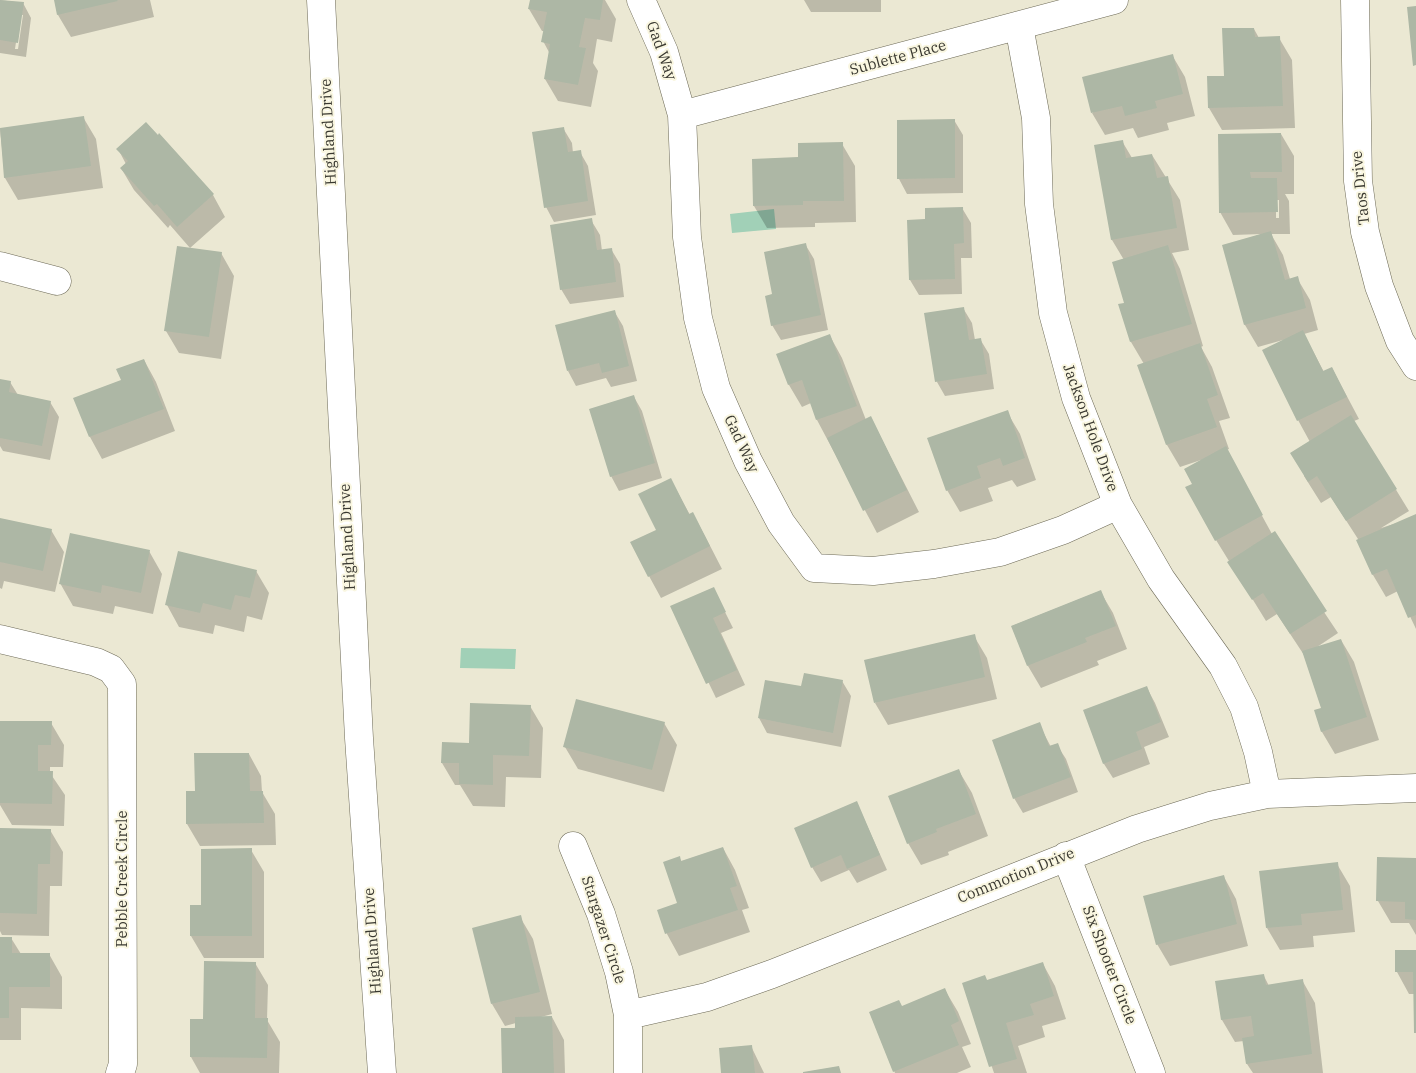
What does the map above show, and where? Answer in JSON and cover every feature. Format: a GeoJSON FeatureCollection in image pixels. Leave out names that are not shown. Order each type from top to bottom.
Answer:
{"type":"FeatureCollection","features":[{"type":"Feature","properties":{"kind":"street","name":"Highland Drive"},"geometry":{"type":"LineString","coordinates":[[321,0],[358,718],[382,1073]]}},
{"type":"Feature","properties":{"kind":"street","name":"Gad Way"},"geometry":{"type":"LineString","coordinates":[[641,0],[664,52],[682,116],[687,237],[698,318],[716,388],[748,461],[781,523],[814,568],[873,570],[934,564],[1000,552],[1063,530],[1118,505]]}},
{"type":"Feature","properties":{"kind":"street","name":"Sublette Place"},"geometry":{"type":"LineString","coordinates":[[682,116],[1114,0]]}},
{"type":"Feature","properties":{"kind":"street","name":"Taos Drive"},"geometry":{"type":"LineString","coordinates":[[1355,0],[1358,181],[1365,232],[1379,286],[1408,337],[1416,366]]}},
{"type":"Feature","properties":{"kind":"street","name":"Jackson Hole Drive"},"geometry":{"type":"LineString","coordinates":[[1019,26],[1036,118],[1039,204],[1053,313],[1076,398],[1118,505],[1161,578],[1228,675],[1244,707],[1258,752],[1267,794]]}},
{"type":"Feature","properties":{"kind":"street"},"geometry":{"type":"LineString","coordinates":[[0,266],[57,281]]}},
{"type":"Feature","properties":{"kind":"street","name":"Pebble Creek Circle"},"geometry":{"type":"LineString","coordinates":[[0,639],[96,662],[111,669],[122,684],[123,1064],[120,1073]]}},
{"type":"Feature","properties":{"kind":"street","name":"Commotion Drive"},"geometry":{"type":"LineString","coordinates":[[628,1015],[707,997],[772,974],[1066,856],[1164,820],[1210,806],[1267,794],[1416,788]]}},
{"type":"Feature","properties":{"kind":"street","name":"Stargazer Circle"},"geometry":{"type":"LineString","coordinates":[[573,846],[601,914],[619,972],[628,1015],[628,1073]]}},
{"type":"Feature","properties":{"kind":"street","name":"Six Shooter Circle"},"geometry":{"type":"LineString","coordinates":[[1066,856],[1151,1073]]}},
{"type":"Feature","properties":{"kind":"shaded area"},"geometry":{"type":"Polygon","coordinates":[[[774,209],[776,229],[732,233],[730,214],[774,209]]]}},
{"type":"Feature","properties":{"kind":"shaded area"},"geometry":{"type":"Polygon","coordinates":[[[461,648],[516,649],[515,669],[460,668],[461,648]]]}},
{"type":"Feature","properties":{"kind":"building"},"geometry":{"type":"Polygon","coordinates":[[[0,0],[24,2],[18,43],[0,40],[0,0]]]}},
{"type":"Feature","properties":{"kind":"building"},"geometry":{"type":"Polygon","coordinates":[[[54,0],[117,0],[118,1],[57,15],[54,0]]]}},
{"type":"Feature","properties":{"kind":"building"},"geometry":{"type":"Polygon","coordinates":[[[530,0],[603,0],[600,20],[585,18],[579,47],[586,48],[578,85],[544,79],[550,44],[541,42],[547,12],[528,9],[530,0]]]}},
{"type":"Feature","properties":{"kind":"building"},"geometry":{"type":"Polygon","coordinates":[[[1416,6],[1416,65],[1413,66],[1407,7],[1416,6]]]}},
{"type":"Feature","properties":{"kind":"building"},"geometry":{"type":"Polygon","coordinates":[[[1222,28],[1254,28],[1255,37],[1280,36],[1283,106],[1208,108],[1207,76],[1224,76],[1222,28]]]}},
{"type":"Feature","properties":{"kind":"building"},"geometry":{"type":"Polygon","coordinates":[[[1173,54],[1183,94],[1155,101],[1157,108],[1125,116],[1122,106],[1091,113],[1082,77],[1173,54]]]}},
{"type":"Feature","properties":{"kind":"building"},"geometry":{"type":"Polygon","coordinates":[[[84,116],[91,166],[4,178],[0,128],[84,116]]]}},
{"type":"Feature","properties":{"kind":"building"},"geometry":{"type":"Polygon","coordinates":[[[955,119],[955,178],[897,179],[897,120],[955,119]]]}},
{"type":"Feature","properties":{"kind":"building"},"geometry":{"type":"Polygon","coordinates":[[[146,122],[158,135],[159,133],[214,194],[177,227],[157,204],[154,206],[120,168],[128,161],[116,149],[146,122]]]}},
{"type":"Feature","properties":{"kind":"building"},"geometry":{"type":"Polygon","coordinates":[[[564,127],[568,152],[581,150],[588,201],[544,208],[532,132],[564,127]]]}},
{"type":"Feature","properties":{"kind":"building"},"geometry":{"type":"Polygon","coordinates":[[[1281,133],[1282,172],[1250,172],[1251,178],[1277,178],[1278,212],[1219,213],[1218,134],[1281,133]]]}},
{"type":"Feature","properties":{"kind":"building"},"geometry":{"type":"Polygon","coordinates":[[[1123,140],[1126,158],[1152,154],[1157,178],[1168,176],[1177,228],[1111,240],[1094,145],[1123,140]]]}},
{"type":"Feature","properties":{"kind":"building"},"geometry":{"type":"Polygon","coordinates":[[[843,142],[844,201],[803,201],[803,205],[753,206],[752,159],[798,157],[798,143],[843,142]]]}},
{"type":"Feature","properties":{"kind":"building"},"geometry":{"type":"Polygon","coordinates":[[[963,207],[964,243],[954,244],[955,279],[909,280],[907,220],[925,219],[925,208],[963,207]]]}},
{"type":"Feature","properties":{"kind":"building"},"geometry":{"type":"Polygon","coordinates":[[[592,218],[597,250],[612,248],[616,282],[560,290],[550,225],[592,218]]]}},
{"type":"Feature","properties":{"kind":"building"},"geometry":{"type":"Polygon","coordinates":[[[1271,231],[1285,280],[1298,276],[1306,308],[1244,325],[1222,245],[1271,231]]]}},
{"type":"Feature","properties":{"kind":"building"},"geometry":{"type":"Polygon","coordinates":[[[806,243],[821,315],[771,326],[765,296],[772,294],[764,252],[806,243]]]}},
{"type":"Feature","properties":{"kind":"building"},"geometry":{"type":"Polygon","coordinates":[[[1168,245],[1192,324],[1130,342],[1118,304],[1124,303],[1112,262],[1168,245]]]}},
{"type":"Feature","properties":{"kind":"building"},"geometry":{"type":"Polygon","coordinates":[[[177,246],[222,252],[209,337],[164,331],[177,246]]]}},
{"type":"Feature","properties":{"kind":"building"},"geometry":{"type":"Polygon","coordinates":[[[964,307],[969,340],[981,338],[987,374],[935,382],[924,313],[964,307]]]}},
{"type":"Feature","properties":{"kind":"building"},"geometry":{"type":"Polygon","coordinates":[[[615,310],[629,366],[602,373],[599,363],[567,371],[555,325],[615,310]]]}},
{"type":"Feature","properties":{"kind":"building"},"geometry":{"type":"Polygon","coordinates":[[[1303,330],[1323,371],[1332,367],[1347,397],[1297,421],[1262,350],[1303,330]]]}},
{"type":"Feature","properties":{"kind":"building"},"geometry":{"type":"Polygon","coordinates":[[[830,334],[857,406],[816,420],[802,380],[788,385],[776,354],[830,334]]]}},
{"type":"Feature","properties":{"kind":"building"},"geometry":{"type":"Polygon","coordinates":[[[1200,343],[1218,395],[1207,399],[1217,427],[1166,445],[1137,365],[1200,343]]]}},
{"type":"Feature","properties":{"kind":"building"},"geometry":{"type":"Polygon","coordinates":[[[144,359],[164,409],[89,437],[73,398],[121,380],[116,369],[144,359]]]}},
{"type":"Feature","properties":{"kind":"building"},"geometry":{"type":"Polygon","coordinates":[[[0,379],[11,381],[9,392],[51,401],[42,446],[0,438],[0,379]]]}},
{"type":"Feature","properties":{"kind":"building"},"geometry":{"type":"Polygon","coordinates":[[[634,395],[655,463],[610,477],[589,409],[634,395]]]}},
{"type":"Feature","properties":{"kind":"building"},"geometry":{"type":"Polygon","coordinates":[[[1008,410],[1025,458],[1003,466],[1000,458],[977,466],[981,478],[946,491],[927,438],[1008,410]]]}},
{"type":"Feature","properties":{"kind":"building"},"geometry":{"type":"Polygon","coordinates":[[[1351,415],[1397,489],[1346,521],[1317,476],[1308,482],[1290,453],[1351,415]]]}},
{"type":"Feature","properties":{"kind":"building"},"geometry":{"type":"Polygon","coordinates":[[[871,416],[907,490],[863,511],[827,438],[871,416]]]}},
{"type":"Feature","properties":{"kind":"building"},"geometry":{"type":"Polygon","coordinates":[[[1226,446],[1263,515],[1215,541],[1185,487],[1192,484],[1184,469],[1226,446]]]}},
{"type":"Feature","properties":{"kind":"building"},"geometry":{"type":"Polygon","coordinates":[[[671,478],[689,514],[693,512],[710,546],[648,577],[630,542],[656,530],[638,494],[671,478]]]}},
{"type":"Feature","properties":{"kind":"building"},"geometry":{"type":"Polygon","coordinates":[[[1416,514],[1416,615],[1408,618],[1387,569],[1372,575],[1356,540],[1416,514]]]}},
{"type":"Feature","properties":{"kind":"building"},"geometry":{"type":"Polygon","coordinates":[[[0,518],[52,529],[43,571],[0,562],[0,518]]]}},
{"type":"Feature","properties":{"kind":"building"},"geometry":{"type":"Polygon","coordinates":[[[1275,531],[1327,611],[1290,634],[1263,593],[1252,600],[1227,562],[1275,531]]]}},
{"type":"Feature","properties":{"kind":"building"},"geometry":{"type":"Polygon","coordinates":[[[70,533],[150,550],[141,593],[102,585],[101,593],[59,584],[70,533]]]}},
{"type":"Feature","properties":{"kind":"building"},"geometry":{"type":"Polygon","coordinates":[[[178,551],[257,570],[250,598],[235,595],[231,610],[203,603],[200,613],[165,605],[178,551]]]}},
{"type":"Feature","properties":{"kind":"building"},"geometry":{"type":"Polygon","coordinates":[[[714,587],[726,612],[713,618],[737,670],[706,684],[670,606],[714,587]]]}},
{"type":"Feature","properties":{"kind":"building"},"geometry":{"type":"Polygon","coordinates":[[[1101,590],[1116,626],[1085,638],[1087,642],[1027,666],[1011,626],[1101,590]]]}},
{"type":"Feature","properties":{"kind":"building"},"geometry":{"type":"Polygon","coordinates":[[[975,634],[985,677],[874,703],[864,660],[975,634]]]}},
{"type":"Feature","properties":{"kind":"building"},"geometry":{"type":"Polygon","coordinates":[[[1341,639],[1367,717],[1321,732],[1314,710],[1321,708],[1302,651],[1341,639]]]}},
{"type":"Feature","properties":{"kind":"building"},"geometry":{"type":"Polygon","coordinates":[[[804,673],[843,680],[833,733],[758,718],[765,680],[801,686],[804,673]]]}},
{"type":"Feature","properties":{"kind":"building"},"geometry":{"type":"Polygon","coordinates":[[[1147,686],[1161,722],[1136,732],[1142,749],[1103,764],[1083,710],[1147,686]]]}},
{"type":"Feature","properties":{"kind":"building"},"geometry":{"type":"Polygon","coordinates":[[[576,699],[665,722],[652,770],[563,747],[576,699]]]}},
{"type":"Feature","properties":{"kind":"building"},"geometry":{"type":"Polygon","coordinates":[[[470,703],[531,705],[529,756],[493,755],[493,785],[459,784],[459,763],[441,763],[442,742],[469,743],[470,703]]]}},
{"type":"Feature","properties":{"kind":"building"},"geometry":{"type":"Polygon","coordinates":[[[0,721],[52,721],[51,745],[38,745],[38,771],[53,771],[52,804],[0,803],[0,721]]]}},
{"type":"Feature","properties":{"kind":"building"},"geometry":{"type":"Polygon","coordinates":[[[1040,722],[1049,746],[1058,743],[1071,777],[1013,799],[992,740],[1040,722]]]}},
{"type":"Feature","properties":{"kind":"building"},"geometry":{"type":"Polygon","coordinates":[[[194,753],[249,753],[250,791],[263,791],[264,823],[186,824],[186,791],[195,791],[194,753]]]}},
{"type":"Feature","properties":{"kind":"building"},"geometry":{"type":"Polygon","coordinates":[[[959,769],[976,814],[936,829],[937,832],[907,844],[888,796],[959,769]]]}},
{"type":"Feature","properties":{"kind":"building"},"geometry":{"type":"Polygon","coordinates":[[[857,801],[880,855],[847,869],[841,855],[811,868],[794,828],[857,801]]]}},
{"type":"Feature","properties":{"kind":"building"},"geometry":{"type":"Polygon","coordinates":[[[0,828],[51,829],[50,864],[38,864],[37,914],[0,913],[0,828]]]}},
{"type":"Feature","properties":{"kind":"building"},"geometry":{"type":"Polygon","coordinates":[[[723,847],[737,886],[730,888],[738,910],[665,934],[657,910],[677,903],[663,862],[680,856],[681,861],[723,847]]]}},
{"type":"Feature","properties":{"kind":"building"},"geometry":{"type":"Polygon","coordinates":[[[252,848],[252,936],[190,936],[190,905],[201,905],[201,849],[252,848]]]}},
{"type":"Feature","properties":{"kind":"building"},"geometry":{"type":"Polygon","coordinates":[[[1377,857],[1416,858],[1416,920],[1405,919],[1405,902],[1376,901],[1377,857]]]}},
{"type":"Feature","properties":{"kind":"building"},"geometry":{"type":"Polygon","coordinates":[[[1338,862],[1343,910],[1301,914],[1302,925],[1266,928],[1259,871],[1338,862]]]}},
{"type":"Feature","properties":{"kind":"building"},"geometry":{"type":"Polygon","coordinates":[[[1224,875],[1237,924],[1156,945],[1143,896],[1224,875]]]}},
{"type":"Feature","properties":{"kind":"building"},"geometry":{"type":"Polygon","coordinates":[[[521,915],[540,992],[491,1004],[472,928],[521,915]]]}},
{"type":"Feature","properties":{"kind":"building"},"geometry":{"type":"Polygon","coordinates":[[[0,937],[12,937],[12,953],[50,953],[50,987],[9,987],[9,1018],[0,1018],[0,937]]]}},
{"type":"Feature","properties":{"kind":"building"},"geometry":{"type":"Polygon","coordinates":[[[1395,950],[1416,950],[1416,1033],[1414,1033],[1413,972],[1395,972],[1395,950]]]}},
{"type":"Feature","properties":{"kind":"building"},"geometry":{"type":"Polygon","coordinates":[[[204,961],[256,962],[255,1018],[268,1018],[267,1058],[190,1057],[190,1019],[203,1019],[204,961]]]}},
{"type":"Feature","properties":{"kind":"building"},"geometry":{"type":"Polygon","coordinates":[[[1043,962],[1054,996],[1030,1004],[1034,1015],[1006,1023],[1017,1059],[989,1067],[962,983],[985,975],[987,980],[1043,962]]]}},
{"type":"Feature","properties":{"kind":"building"},"geometry":{"type":"Polygon","coordinates":[[[1264,974],[1266,985],[1303,979],[1312,1054],[1246,1064],[1242,1038],[1254,1036],[1251,1016],[1221,1020],[1215,981],[1264,974]]]}},
{"type":"Feature","properties":{"kind":"building"},"geometry":{"type":"Polygon","coordinates":[[[945,988],[959,1021],[951,1025],[959,1045],[893,1072],[869,1012],[899,1000],[902,1006],[945,988]]]}},
{"type":"Feature","properties":{"kind":"building"},"geometry":{"type":"Polygon","coordinates":[[[552,1016],[554,1073],[502,1073],[501,1028],[515,1028],[515,1017],[552,1016]]]}},
{"type":"Feature","properties":{"kind":"building"},"geometry":{"type":"Polygon","coordinates":[[[752,1045],[755,1073],[721,1073],[719,1048],[752,1045]]]}},
{"type":"Feature","properties":{"kind":"building"},"geometry":{"type":"Polygon","coordinates":[[[839,1066],[841,1073],[803,1073],[803,1072],[839,1066]]]}}]}
